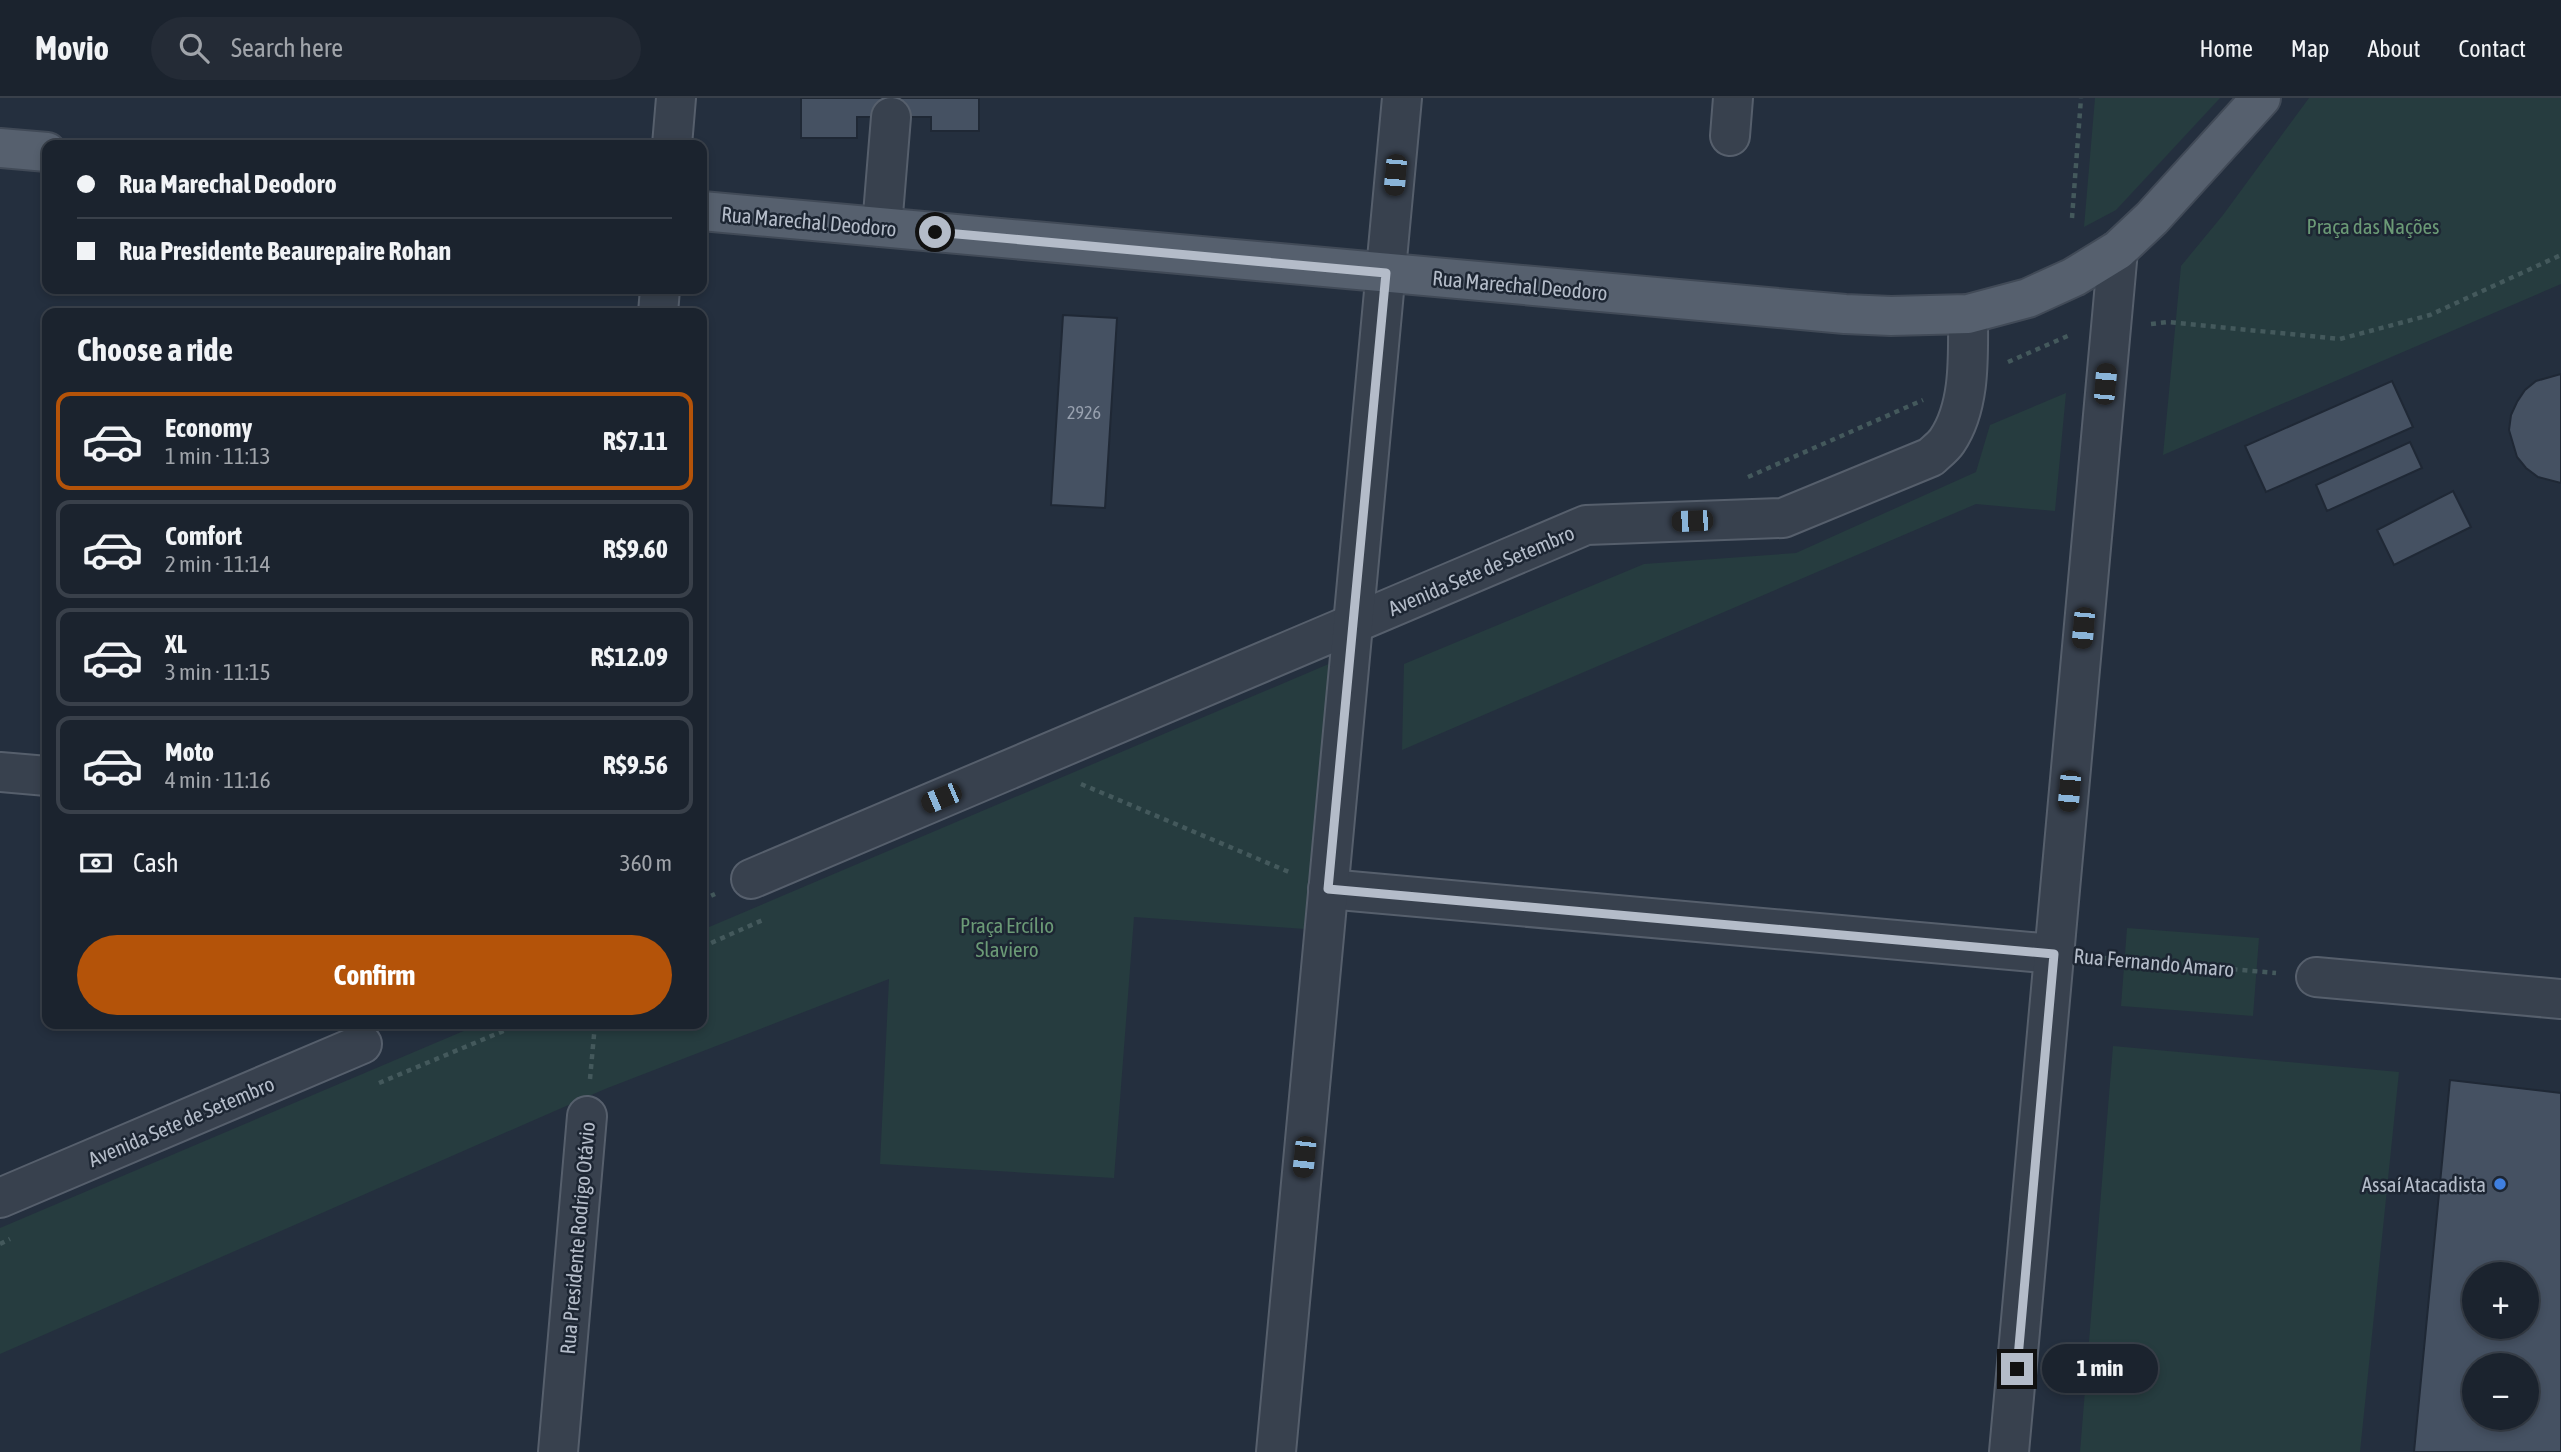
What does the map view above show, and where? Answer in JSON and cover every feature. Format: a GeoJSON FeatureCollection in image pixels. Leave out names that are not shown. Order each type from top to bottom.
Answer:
{"type":"FeatureCollection","features":[{"type":"Feature","properties":{"kind":"main road","name":"Rua Marechal Deodoro"},"geometry":{"type":"LineString","coordinates":[[707,211],[1845,314],[1968,314],[2028,298],[2074,277],[2118,250],[2152,218],[2261,98]]}},
{"type":"Feature","properties":{"kind":"main road"},"geometry":{"type":"LineString","coordinates":[[0,148],[42,152]]}},
{"type":"Feature","properties":{"kind":"street"},"geometry":{"type":"LineString","coordinates":[[672,140],[676,98]]}},
{"type":"Feature","properties":{"kind":"street"},"geometry":{"type":"LineString","coordinates":[[1276,1452],[1402,98]]}},
{"type":"Feature","properties":{"kind":"street"},"geometry":{"type":"LineString","coordinates":[[1730,136],[1733,98]]}},
{"type":"Feature","properties":{"kind":"street"},"geometry":{"type":"LineString","coordinates":[[882,227],[891,117]]}},
{"type":"Feature","properties":{"kind":"street"},"geometry":{"type":"LineString","coordinates":[[2009,1452],[2118,250]]}},
{"type":"Feature","properties":{"kind":"street","name":"Avenida Sete de Setembro"},"geometry":{"type":"LineString","coordinates":[[751,879],[1586,525],[1783,519],[1931,457],[1947,442],[1959,415],[1965,390],[1968,314]]}},
{"type":"Feature","properties":{"kind":"street"},"geometry":{"type":"LineString","coordinates":[[0,772],[42,776]]}},
{"type":"Feature","properties":{"kind":"street","name":"Rua Fernando Amaro"},"geometry":{"type":"LineString","coordinates":[[1328,889],[2054,954]]}},
{"type":"Feature","properties":{"kind":"street"},"geometry":{"type":"LineString","coordinates":[[2316,977],[2561,999]]}},
{"type":"Feature","properties":{"kind":"street","name":"Avenida Sete de Setembro"},"geometry":{"type":"LineString","coordinates":[[0,1198],[362,1044]]}},
{"type":"Feature","properties":{"kind":"street","name":"Rua Presidente Rodrigo Otávio"},"geometry":{"type":"LineString","coordinates":[[558,1452],[587,1116]]}},
{"type":"Feature","properties":{"kind":"path"},"geometry":{"type":"LineString","coordinates":[[2072,218],[2081,98]]}},
{"type":"Feature","properties":{"kind":"path"},"geometry":{"type":"LineString","coordinates":[[2168,322],[2340,339],[2430,315],[2561,255]]}},
{"type":"Feature","properties":{"kind":"path"},"geometry":{"type":"LineString","coordinates":[[1996,368],[2072,334]]}},
{"type":"Feature","properties":{"kind":"path"},"geometry":{"type":"LineString","coordinates":[[1745,479],[1933,396]]}},
{"type":"Feature","properties":{"kind":"path"},"geometry":{"type":"LineString","coordinates":[[1036,757],[1082,784],[1328,889]]}},
{"type":"Feature","properties":{"kind":"path","name":"Rua Fernando Amaro"},"geometry":{"type":"LineString","coordinates":[[2054,954],[2316,977]]}},
{"type":"Feature","properties":{"kind":"path","name":"Rua Presidente Rodrigo Otávio"},"geometry":{"type":"LineString","coordinates":[[587,1116],[595,1029]]}},
{"type":"Feature","properties":{"kind":"green space"},"geometry":{"type":"Polygon","coordinates":[[[2095,98],[2220,98],[2116,210],[2084,227],[2095,98]]]}},
{"type":"Feature","properties":{"kind":"green space","name":"Praça das Nações"},"geometry":{"type":"Polygon","coordinates":[[[2309,98],[2561,98],[2561,284],[2163,455],[2181,266],[2223,215],[2309,98]]]}},
{"type":"Feature","properties":{"kind":"green space"},"geometry":{"type":"Polygon","coordinates":[[[2066,393],[2055,511],[1976,504],[1402,750],[1404,664],[1644,564],[1796,553],[1976,472],[1990,425],[2066,393]]]}},
{"type":"Feature","properties":{"kind":"green space","name":"Praça Ercílio Slaviero"},"geometry":{"type":"Polygon","coordinates":[[[1331,663],[1305,929],[1134,917],[1114,1178],[880,1164],[889,979],[605,1089],[0,1354],[0,1228],[468,1029],[707,1029],[707,928],[1331,663]]]}},
{"type":"Feature","properties":{"kind":"green space"},"geometry":{"type":"Polygon","coordinates":[[[2127,928],[2259,938],[2253,1016],[2121,1006],[2127,928]]]}},
{"type":"Feature","properties":{"kind":"green space"},"geometry":{"type":"Polygon","coordinates":[[[2113,1046],[2399,1072],[2360,1452],[2080,1452],[2113,1046]]]}},
{"type":"Feature","properties":{"kind":"building"},"geometry":{"type":"Polygon","coordinates":[[[801,98],[979,98],[979,131],[931,131],[931,117],[857,117],[857,138],[801,138],[801,98]]]}},
{"type":"Feature","properties":{"kind":"building"},"geometry":{"type":"Polygon","coordinates":[[[1063,315],[1117,318],[1105,508],[1051,505],[1063,315]]]}},
{"type":"Feature","properties":{"kind":"building"},"geometry":{"type":"Polygon","coordinates":[[[2561,374],[2561,483],[2538,477],[2526,468],[2517,457],[2509,430],[2511,415],[2525,390],[2536,381],[2561,374]]]}},
{"type":"Feature","properties":{"kind":"building"},"geometry":{"type":"Polygon","coordinates":[[[2392,381],[2413,427],[2266,492],[2245,446],[2392,381]]]}},
{"type":"Feature","properties":{"kind":"building"},"geometry":{"type":"Polygon","coordinates":[[[2410,442],[2422,468],[2327,511],[2316,485],[2410,442]]]}},
{"type":"Feature","properties":{"kind":"building"},"geometry":{"type":"Polygon","coordinates":[[[2453,491],[2471,527],[2394,565],[2377,530],[2453,491]]]}},
{"type":"Feature","properties":{"kind":"building","name":"Assaí Atacadista"},"geometry":{"type":"Polygon","coordinates":[[[2450,1080],[2561,1093],[2561,1452],[2414,1452],[2450,1080]]]}},
{"type":"Feature","properties":{"kind":"place","name":"Assaí Atacadista"},"geometry":{"type":"Point","coordinates":[2500,1184]}},
{"type":"Feature","properties":{"kind":"route"},"geometry":{"type":"LineString","coordinates":[[935,232],[1386,273],[1328,889],[2054,954],[2017,1369]]}}]}
